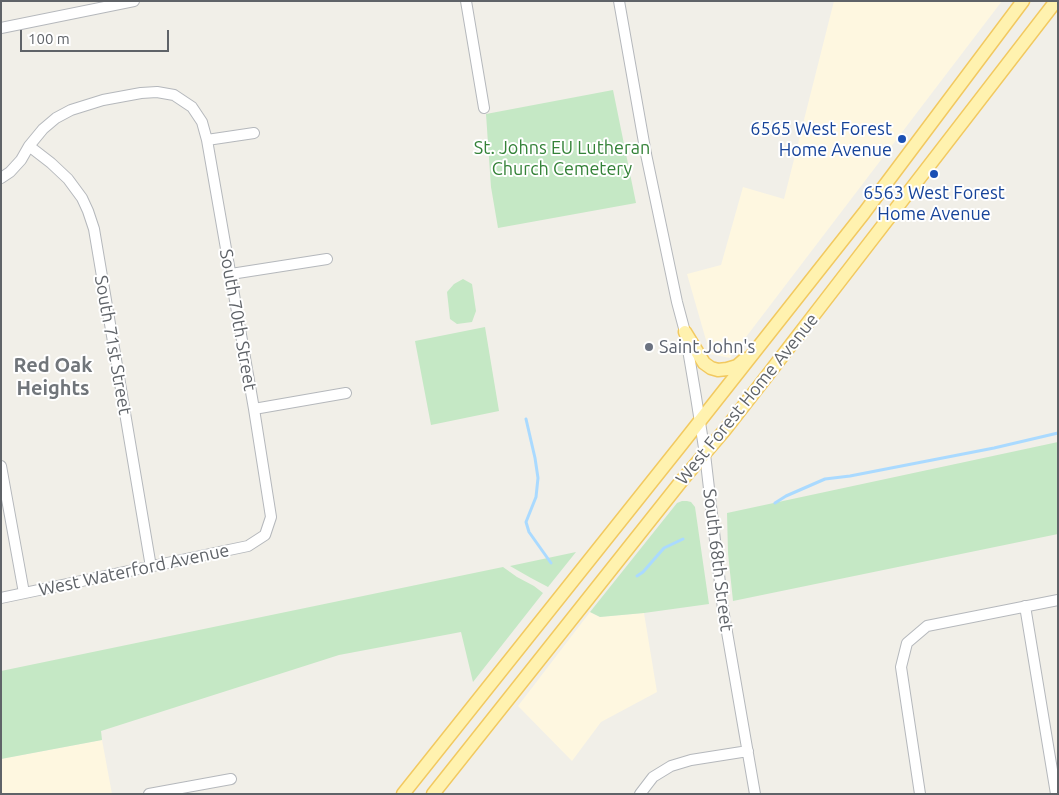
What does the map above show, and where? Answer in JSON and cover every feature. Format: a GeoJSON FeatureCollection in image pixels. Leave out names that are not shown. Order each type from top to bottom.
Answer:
{"type":"FeatureCollection","features":[{"type":"Feature","properties":{"kind":"main road","name":"West Forest Home Avenue"},"geometry":{"type":"LineString","coordinates":[[403,794],[864,213],[1023,1]]}},
{"type":"Feature","properties":{"kind":"main road","name":"West Forest Home Avenue"},"geometry":{"type":"LineString","coordinates":[[433,794],[683,479],[769,374],[1056,1]]}},
{"type":"Feature","properties":{"kind":"main road"},"geometry":{"type":"LineString","coordinates":[[684,332],[704,363],[718,370],[737,366],[754,351]]}},
{"type":"Feature","properties":{"kind":"street"},"geometry":{"type":"LineString","coordinates":[[1,28],[134,1]]}},
{"type":"Feature","properties":{"kind":"street"},"geometry":{"type":"LineString","coordinates":[[466,1],[484,108]]}},
{"type":"Feature","properties":{"kind":"street","name":"South 68th Street"},"geometry":{"type":"LineString","coordinates":[[620,1],[646,154],[684,332],[700,422],[722,609],[756,794]]}},
{"type":"Feature","properties":{"kind":"street","name":"South 70th Street"},"geometry":{"type":"LineString","coordinates":[[29,146],[56,118],[71,110],[103,100],[141,92],[174,95],[192,107],[202,122],[207,140],[231,274],[271,517],[264,536]]}},
{"type":"Feature","properties":{"kind":"street"},"geometry":{"type":"LineString","coordinates":[[207,140],[254,133]]}},
{"type":"Feature","properties":{"kind":"street"},"geometry":{"type":"LineString","coordinates":[[1,178],[10,172],[29,146]]}},
{"type":"Feature","properties":{"kind":"street","name":"South 71st Street"},"geometry":{"type":"LineString","coordinates":[[29,146],[52,163],[68,179],[82,198],[94,229],[151,567]]}},
{"type":"Feature","properties":{"kind":"street"},"geometry":{"type":"LineString","coordinates":[[231,274],[327,259]]}},
{"type":"Feature","properties":{"kind":"street"},"geometry":{"type":"LineString","coordinates":[[254,409],[346,393]]}},
{"type":"Feature","properties":{"kind":"street"},"geometry":{"type":"LineString","coordinates":[[1,466],[24,593]]}},
{"type":"Feature","properties":{"kind":"street","name":"West Waterford Avenue"},"geometry":{"type":"LineString","coordinates":[[1,598],[248,546],[264,536]]}},
{"type":"Feature","properties":{"kind":"street"},"geometry":{"type":"LineString","coordinates":[[920,794],[901,667],[907,643],[927,626],[1058,600]]}},
{"type":"Feature","properties":{"kind":"street"},"geometry":{"type":"LineString","coordinates":[[1026,606],[1056,794]]}},
{"type":"Feature","properties":{"kind":"street"},"geometry":{"type":"LineString","coordinates":[[640,794],[653,778],[671,766],[690,760],[748,750]]}},
{"type":"Feature","properties":{"kind":"street"},"geometry":{"type":"LineString","coordinates":[[149,794],[176,792],[231,779]]}},
{"type":"Feature","properties":{"kind":"shaded area"},"geometry":{"type":"Polygon","coordinates":[[[834,1],[1002,1],[730,358],[710,354],[687,274],[721,265],[743,187],[784,199],[834,1]]]}},
{"type":"Feature","properties":{"kind":"shaded area"},"geometry":{"type":"Polygon","coordinates":[[[590,612],[600,617],[644,613],[657,692],[601,722],[572,761],[518,706],[590,612]]]}},
{"type":"Feature","properties":{"kind":"shaded area"},"geometry":{"type":"Polygon","coordinates":[[[102,740],[112,794],[1,794],[1,759],[102,740]]]}},
{"type":"Feature","properties":{"kind":"green space","name":"St. Johns EU Lutheran Church Cemetery"},"geometry":{"type":"Polygon","coordinates":[[[613,90],[636,203],[498,228],[491,187],[486,114],[613,90]]]}},
{"type":"Feature","properties":{"kind":"green space"},"geometry":{"type":"Polygon","coordinates":[[[463,279],[472,284],[476,311],[472,322],[457,324],[450,319],[447,292],[454,284],[463,279]]]}},
{"type":"Feature","properties":{"kind":"green space"},"geometry":{"type":"Polygon","coordinates":[[[485,327],[499,411],[431,425],[415,341],[485,327]]]}},
{"type":"Feature","properties":{"kind":"green space"},"geometry":{"type":"Polygon","coordinates":[[[1058,442],[1058,534],[733,601],[728,553],[727,513],[1058,442]]]}},
{"type":"Feature","properties":{"kind":"green space"},"geometry":{"type":"Polygon","coordinates":[[[682,501],[691,502],[695,507],[709,604],[600,617],[590,612],[677,503],[682,501]]]}},
{"type":"Feature","properties":{"kind":"green space"},"geometry":{"type":"Polygon","coordinates":[[[576,552],[548,587],[510,566],[576,552]]]}},
{"type":"Feature","properties":{"kind":"green space"},"geometry":{"type":"Polygon","coordinates":[[[503,567],[543,593],[473,682],[461,632],[339,655],[101,731],[102,740],[1,759],[1,671],[503,567]]]}},
{"type":"Feature","properties":{"kind":"waterway"},"geometry":{"type":"LineString","coordinates":[[526,419],[538,478],[536,497],[526,522],[529,532],[551,563]]}},
{"type":"Feature","properties":{"kind":"waterway"},"geometry":{"type":"LineString","coordinates":[[775,503],[786,496],[825,479],[850,476],[994,448],[1058,433]]}},
{"type":"Feature","properties":{"kind":"waterway"},"geometry":{"type":"LineString","coordinates":[[637,576],[643,572],[664,548],[683,539]]}},
{"type":"Feature","properties":{"kind":"place","name":"6565 West Forest Home Avenue"},"geometry":{"type":"Point","coordinates":[902,139]}},
{"type":"Feature","properties":{"kind":"place","name":"6563 West Forest Home Avenue"},"geometry":{"type":"Point","coordinates":[934,174]}},
{"type":"Feature","properties":{"kind":"place","name":"Saint John's"},"geometry":{"type":"Point","coordinates":[649,347]}},
{"type":"Feature","properties":{"kind":"district","name":"Red Oak Heights"},"geometry":{"type":"Point","coordinates":[53,376]}}]}
